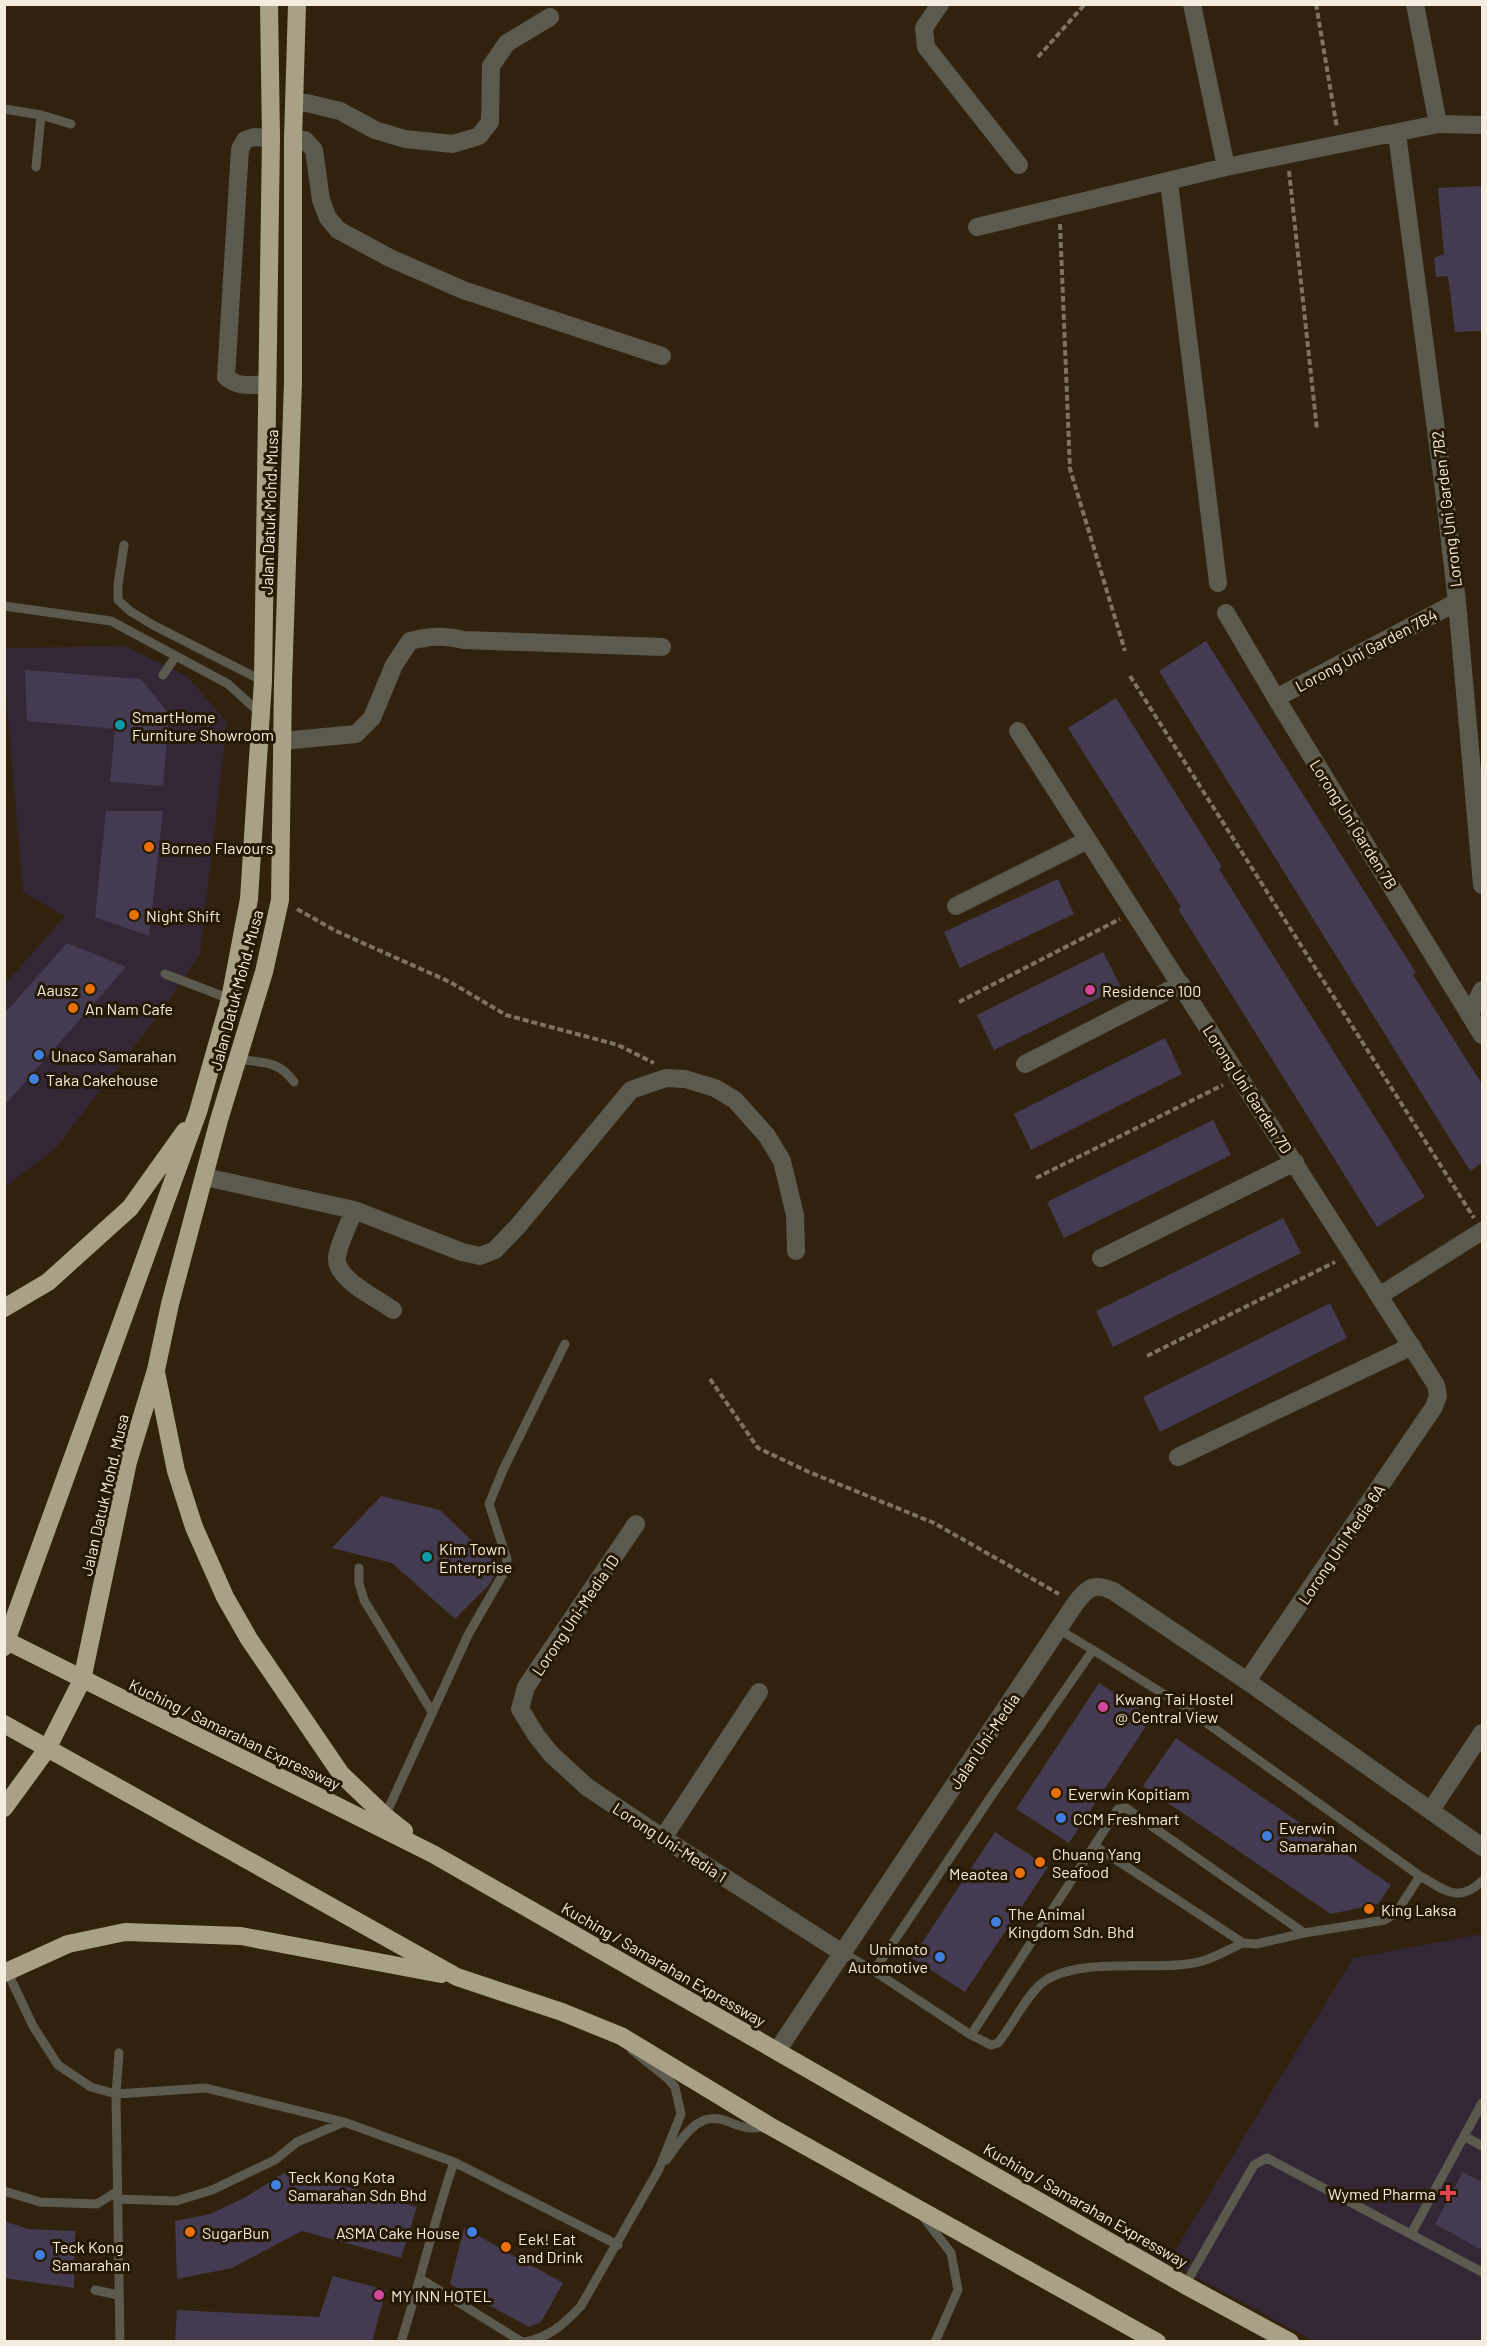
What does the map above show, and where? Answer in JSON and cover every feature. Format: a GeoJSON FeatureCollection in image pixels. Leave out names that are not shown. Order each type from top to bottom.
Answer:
{"type":"FeatureCollection","features":[{"type":"Feature","properties":{"kind":"highway","name":"Jalan Datuk Mohd. Musa"},"geometry":{"type":"LineString","coordinates":[[6,1644],[198,1112],[230,999],[249,900],[263,681],[270,138],[269,4]]}},
{"type":"Feature","properties":{"kind":"highway","name":"Jalan Datuk Mohd. Musa"},"geometry":{"type":"LineString","coordinates":[[4,1809],[47,1749],[82,1680],[128,1462],[156,1370],[173,1293],[219,1120],[264,972],[280,900],[282,741],[293,382],[293,140],[297,4]]}},
{"type":"Feature","properties":{"kind":"highway"},"geometry":{"type":"LineString","coordinates":[[4,1308],[48,1282],[130,1208],[198,1112]]}},
{"type":"Feature","properties":{"kind":"highway"},"geometry":{"type":"LineString","coordinates":[[156,1370],[176,1471],[194,1527],[225,1597],[249,1639],[341,1774],[385,1816],[433,1854]]}},
{"type":"Feature","properties":{"kind":"highway","name":"Kuching / Samarahan Expressway"},"geometry":{"type":"LineString","coordinates":[[6,1644],[433,1854],[1290,2342]]}},
{"type":"Feature","properties":{"kind":"highway"},"geometry":{"type":"LineString","coordinates":[[4,1724],[457,1977]]}},
{"type":"Feature","properties":{"kind":"highway"},"geometry":{"type":"LineString","coordinates":[[6,1972],[68,1944],[125,1932],[241,1936],[457,1977],[562,2012],[621,2036],[768,2126],[1157,2342]]}},
{"type":"Feature","properties":{"kind":"street"},"geometry":{"type":"LineString","coordinates":[[940,4],[924,28],[927,47],[1019,165]]}},
{"type":"Feature","properties":{"kind":"street"},"geometry":{"type":"LineString","coordinates":[[1192,4],[1226,167]]}},
{"type":"Feature","properties":{"kind":"street"},"geometry":{"type":"LineString","coordinates":[[1415,4],[1438,124]]}},
{"type":"Feature","properties":{"kind":"street"},"geometry":{"type":"LineString","coordinates":[[295,103],[307,103],[340,111],[375,130],[415,140],[453,144],[479,136],[490,122],[491,66],[507,43],[550,17]]}},
{"type":"Feature","properties":{"kind":"street"},"geometry":{"type":"LineString","coordinates":[[977,227],[1226,167],[1438,124],[1482,125]]}},
{"type":"Feature","properties":{"kind":"street","name":"Lorong Uni Garden 7B2"},"geometry":{"type":"LineString","coordinates":[[1397,134],[1457,602],[1482,885]]}},
{"type":"Feature","properties":{"kind":"street"},"geometry":{"type":"LineString","coordinates":[[267,384],[243,386],[234,384],[226,377],[240,149],[245,140],[254,137],[270,138]]}},
{"type":"Feature","properties":{"kind":"street"},"geometry":{"type":"LineString","coordinates":[[293,140],[305,140],[314,150],[321,200],[328,218],[338,230],[390,258],[463,290],[662,356]]}},
{"type":"Feature","properties":{"kind":"street"},"geometry":{"type":"LineString","coordinates":[[1169,182],[1218,583]]}},
{"type":"Feature","properties":{"kind":"street","name":"Lorong Uni Garden 7B4"},"geometry":{"type":"LineString","coordinates":[[1276,698],[1457,602]]}},
{"type":"Feature","properties":{"kind":"street","name":"Lorong Uni Garden 7B"},"geometry":{"type":"LineString","coordinates":[[1226,613],[1482,1035]]}},
{"type":"Feature","properties":{"kind":"street"},"geometry":{"type":"LineString","coordinates":[[282,741],[356,734],[372,718],[394,665],[410,641],[425,637],[444,635],[464,640],[662,647]]}},
{"type":"Feature","properties":{"kind":"street","name":"Lorong Uni Garden 7D"},"geometry":{"type":"LineString","coordinates":[[1018,731],[1086,841],[1181,984],[1412,1346],[1436,1385],[1438,1396],[1434,1407]]}},
{"type":"Feature","properties":{"kind":"street"},"geometry":{"type":"LineString","coordinates":[[956,906],[1086,841]]}},
{"type":"Feature","properties":{"kind":"street"},"geometry":{"type":"LineString","coordinates":[[1025,1064],[1181,984]]}},
{"type":"Feature","properties":{"kind":"street"},"geometry":{"type":"LineString","coordinates":[[1470,1014],[1482,990]]}},
{"type":"Feature","properties":{"kind":"street"},"geometry":{"type":"LineString","coordinates":[[205,1177],[354,1210],[462,1252],[480,1256],[495,1250],[518,1226],[631,1090],[666,1078],[685,1079],[715,1088],[735,1100],[767,1136],[782,1161],[795,1215],[796,1251]]}},
{"type":"Feature","properties":{"kind":"street"},"geometry":{"type":"LineString","coordinates":[[1101,1258],[1295,1162]]}},
{"type":"Feature","properties":{"kind":"street"},"geometry":{"type":"LineString","coordinates":[[354,1210],[336,1258],[339,1271],[348,1280],[393,1310]]}},
{"type":"Feature","properties":{"kind":"street"},"geometry":{"type":"LineString","coordinates":[[1379,1296],[1482,1231]]}},
{"type":"Feature","properties":{"kind":"street"},"geometry":{"type":"LineString","coordinates":[[1178,1457],[1412,1346]]}},
{"type":"Feature","properties":{"kind":"street","name":"Lorong Uni Media 6A"},"geometry":{"type":"LineString","coordinates":[[1247,1682],[1434,1407]]}},
{"type":"Feature","properties":{"kind":"street","name":"Lorong Uni-Media 1D"},"geometry":{"type":"LineString","coordinates":[[520,1709],[526,1687],[636,1524]]}},
{"type":"Feature","properties":{"kind":"street","name":"Jalan Uni-Media"},"geometry":{"type":"LineString","coordinates":[[777,2051],[1075,1604],[1083,1593],[1092,1587],[1102,1587],[1247,1682],[1482,1847]]}},
{"type":"Feature","properties":{"kind":"street"},"geometry":{"type":"LineString","coordinates":[[663,1838],[759,1692]]}},
{"type":"Feature","properties":{"kind":"street","name":"Lorong Uni-Media 1"},"geometry":{"type":"LineString","coordinates":[[520,1709],[551,1754],[587,1787],[841,1952]]}},
{"type":"Feature","properties":{"kind":"street"},"geometry":{"type":"LineString","coordinates":[[1431,1810],[1482,1733]]}},
{"type":"Feature","properties":{"kind":"lane"},"geometry":{"type":"LineString","coordinates":[[4,110],[41,115],[70,124]]}},
{"type":"Feature","properties":{"kind":"lane"},"geometry":{"type":"LineString","coordinates":[[36,167],[41,115]]}},
{"type":"Feature","properties":{"kind":"lane"},"geometry":{"type":"LineString","coordinates":[[124,545],[118,600],[130,611],[153,625],[263,681]]}},
{"type":"Feature","properties":{"kind":"lane"},"geometry":{"type":"LineString","coordinates":[[4,606],[111,621],[228,684],[261,715]]}},
{"type":"Feature","properties":{"kind":"lane"},"geometry":{"type":"LineString","coordinates":[[163,675],[176,656]]}},
{"type":"Feature","properties":{"kind":"lane"},"geometry":{"type":"LineString","coordinates":[[165,974],[230,999]]}},
{"type":"Feature","properties":{"kind":"lane"},"geometry":{"type":"LineString","coordinates":[[237,1059],[276,1065],[286,1071],[294,1082]]}},
{"type":"Feature","properties":{"kind":"lane"},"geometry":{"type":"LineString","coordinates":[[385,1816],[468,1635],[506,1569],[507,1559],[489,1504],[503,1470],[565,1344]]}},
{"type":"Feature","properties":{"kind":"lane"},"geometry":{"type":"LineString","coordinates":[[359,1568],[358,1583],[364,1600],[432,1712]]}},
{"type":"Feature","properties":{"kind":"lane"},"geometry":{"type":"LineString","coordinates":[[1059,1629],[1183,1706],[1420,1876],[1450,1893],[1461,1894],[1472,1890],[1482,1881]]}},
{"type":"Feature","properties":{"kind":"lane"},"geometry":{"type":"LineString","coordinates":[[874,1971],[985,1804],[1093,1650]]}},
{"type":"Feature","properties":{"kind":"lane"},"geometry":{"type":"LineString","coordinates":[[972,2035],[1118,1809],[1126,1808],[1304,1933]]}},
{"type":"Feature","properties":{"kind":"lane"},"geometry":{"type":"LineString","coordinates":[[1095,1845],[1243,1942],[1256,1944],[1304,1933],[1385,1920],[1396,1913],[1420,1876]]}},
{"type":"Feature","properties":{"kind":"lane"},"geometry":{"type":"LineString","coordinates":[[841,1952],[972,2035],[991,2044],[998,2043],[1042,1983],[1066,1971],[1125,1965],[1188,1964],[1211,1958],[1243,1942]]}},
{"type":"Feature","properties":{"kind":"lane"},"geometry":{"type":"LineString","coordinates":[[6,1972],[33,2026],[58,2065],[91,2088],[116,2094],[206,2088],[344,2122],[454,2162],[618,2244]]}},
{"type":"Feature","properties":{"kind":"lane"},"geometry":{"type":"LineString","coordinates":[[421,2279],[523,2342],[540,2340],[564,2324],[581,2306],[659,2169],[681,2114],[675,2087],[667,2078],[639,2058],[621,2036]]}},
{"type":"Feature","properties":{"kind":"lane"},"geometry":{"type":"LineString","coordinates":[[119,2053],[116,2094],[120,2342]]}},
{"type":"Feature","properties":{"kind":"lane"},"geometry":{"type":"LineString","coordinates":[[1411,2234],[1482,2103]]}},
{"type":"Feature","properties":{"kind":"lane"},"geometry":{"type":"LineString","coordinates":[[659,2169],[692,2127],[704,2120],[715,2117],[741,2127],[755,2129],[768,2126]]}},
{"type":"Feature","properties":{"kind":"lane"},"geometry":{"type":"LineString","coordinates":[[4,2191],[40,2202],[97,2204],[117,2196],[176,2201],[212,2190],[275,2160],[297,2142],[344,2122]]}},
{"type":"Feature","properties":{"kind":"lane"},"geometry":{"type":"LineString","coordinates":[[1464,2136],[1482,2146]]}},
{"type":"Feature","properties":{"kind":"lane"},"geometry":{"type":"LineString","coordinates":[[1185,2284],[1254,2165],[1267,2158],[1482,2272]]}},
{"type":"Feature","properties":{"kind":"lane"},"geometry":{"type":"LineString","coordinates":[[401,2342],[454,2162]]}},
{"type":"Feature","properties":{"kind":"lane"},"geometry":{"type":"LineString","coordinates":[[916,2208],[951,2253],[958,2290],[935,2342]]}},
{"type":"Feature","properties":{"kind":"lane"},"geometry":{"type":"LineString","coordinates":[[95,2290],[118,2295]]}},
{"type":"Feature","properties":{"kind":"path"},"geometry":{"type":"LineString","coordinates":[[1038,57],[1084,4]]}},
{"type":"Feature","properties":{"kind":"path"},"geometry":{"type":"LineString","coordinates":[[1316,4],[1340,145]]}},
{"type":"Feature","properties":{"kind":"path"},"geometry":{"type":"LineString","coordinates":[[1288,155],[1317,430]]}},
{"type":"Feature","properties":{"kind":"path"},"geometry":{"type":"LineString","coordinates":[[1059,208],[1070,470],[1125,651]]}},
{"type":"Feature","properties":{"kind":"path"},"geometry":{"type":"LineString","coordinates":[[1130,676],[1482,1231]]}},
{"type":"Feature","properties":{"kind":"path"},"geometry":{"type":"LineString","coordinates":[[280,900],[336,931],[450,982],[506,1016],[618,1045],[656,1064]]}},
{"type":"Feature","properties":{"kind":"path"},"geometry":{"type":"LineString","coordinates":[[959,1002],[1134,912]]}},
{"type":"Feature","properties":{"kind":"path"},"geometry":{"type":"LineString","coordinates":[[1036,1178],[1240,1076]]}},
{"type":"Feature","properties":{"kind":"path"},"geometry":{"type":"LineString","coordinates":[[1147,1356],[1352,1253]]}},
{"type":"Feature","properties":{"kind":"path"},"geometry":{"type":"LineString","coordinates":[[710,1379],[758,1448],[809,1472],[934,1523],[1020,1570],[1075,1604]]}},
{"type":"Feature","properties":{"kind":"shaded area"},"geometry":{"type":"Polygon","coordinates":[[[125,646],[188,677],[227,723],[200,954],[161,1012],[55,1149],[5,1187],[5,984],[65,916],[23,892],[5,682],[5,648],[125,646]]]}},
{"type":"Feature","properties":{"kind":"shaded area"},"geometry":{"type":"Polygon","coordinates":[[[1482,1934],[1482,2341],[1314,2341],[1168,2262],[1353,1958],[1482,1934]]]}},
{"type":"Feature","properties":{"kind":"building"},"geometry":{"type":"Polygon","coordinates":[[[1482,186],[1482,331],[1455,332],[1448,276],[1436,277],[1434,258],[1444,254],[1438,188],[1482,186]]]}},
{"type":"Feature","properties":{"kind":"building"},"geometry":{"type":"Polygon","coordinates":[[[1206,641],[1416,973],[1413,975],[1482,1084],[1482,1163],[1470,1171],[1159,671],[1206,641]]]}},
{"type":"Feature","properties":{"kind":"building","name":"SmartHome Furniture Showroom"},"geometry":{"type":"Polygon","coordinates":[[[25,670],[141,679],[169,714],[163,786],[110,782],[115,729],[27,721],[25,670]]]}},
{"type":"Feature","properties":{"kind":"building"},"geometry":{"type":"Polygon","coordinates":[[[1116,698],[1222,867],[1219,869],[1425,1197],[1377,1227],[1178,909],[1181,907],[1068,728],[1116,698]]]}},
{"type":"Feature","properties":{"kind":"building"},"geometry":{"type":"Polygon","coordinates":[[[106,811],[163,811],[149,936],[95,917],[106,811]]]}},
{"type":"Feature","properties":{"kind":"building"},"geometry":{"type":"Polygon","coordinates":[[[1058,879],[1074,914],[960,968],[944,932],[1058,879]]]}},
{"type":"Feature","properties":{"kind":"building"},"geometry":{"type":"Polygon","coordinates":[[[67,943],[126,967],[4,1106],[4,1014],[67,943]]]}},
{"type":"Feature","properties":{"kind":"building"},"geometry":{"type":"Polygon","coordinates":[[[1103,952],[1121,987],[994,1050],[977,1015],[1103,952]]]}},
{"type":"Feature","properties":{"kind":"building"},"geometry":{"type":"Polygon","coordinates":[[[1165,1038],[1182,1074],[1031,1150],[1014,1114],[1165,1038]]]}},
{"type":"Feature","properties":{"kind":"building"},"geometry":{"type":"Polygon","coordinates":[[[1213,1120],[1231,1155],[1064,1238],[1047,1202],[1213,1120]]]}},
{"type":"Feature","properties":{"kind":"building"},"geometry":{"type":"Polygon","coordinates":[[[1283,1218],[1301,1253],[1113,1347],[1096,1311],[1283,1218]]]}},
{"type":"Feature","properties":{"kind":"building"},"geometry":{"type":"Polygon","coordinates":[[[1330,1303],[1347,1338],[1160,1432],[1143,1397],[1330,1303]]]}},
{"type":"Feature","properties":{"kind":"building","name":"Kim Town Enterprise"},"geometry":{"type":"Polygon","coordinates":[[[381,1496],[440,1510],[499,1567],[489,1585],[455,1619],[392,1563],[332,1548],[381,1496]]]}},
{"type":"Feature","properties":{"kind":"building"},"geometry":{"type":"Polygon","coordinates":[[[1099,1683],[1152,1717],[1069,1843],[1016,1809],[1099,1683]]]}},
{"type":"Feature","properties":{"kind":"building","name":"Everwin Samarahan"},"geometry":{"type":"Polygon","coordinates":[[[1176,1738],[1391,1885],[1378,1904],[1331,1914],[1143,1786],[1176,1738]]]}},
{"type":"Feature","properties":{"kind":"building"},"geometry":{"type":"Polygon","coordinates":[[[995,1832],[1048,1867],[965,1992],[912,1958],[995,1832]]]}},
{"type":"Feature","properties":{"kind":"building"},"geometry":{"type":"Polygon","coordinates":[[[289,2170],[417,2207],[401,2258],[302,2231],[232,2268],[177,2279],[175,2221],[210,2214],[244,2198],[289,2170]]]}},
{"type":"Feature","properties":{"kind":"building"},"geometry":{"type":"Polygon","coordinates":[[[1463,2172],[1482,2182],[1482,2250],[1435,2224],[1463,2172]]]}},
{"type":"Feature","properties":{"kind":"building","name":"Teck Kong Samarahan"},"geometry":{"type":"Polygon","coordinates":[[[4,2221],[28,2229],[75,2231],[74,2288],[4,2278],[4,2221]]]}},
{"type":"Feature","properties":{"kind":"building"},"geometry":{"type":"Polygon","coordinates":[[[464,2228],[563,2283],[541,2322],[529,2327],[450,2284],[464,2228]]]}},
{"type":"Feature","properties":{"kind":"building"},"geometry":{"type":"Polygon","coordinates":[[[333,2276],[386,2290],[372,2342],[175,2342],[177,2310],[319,2317],[333,2276]]]}},
{"type":"Feature","properties":{"kind":"place","name":"SmartHome Furniture Showroom"},"geometry":{"type":"Point","coordinates":[120,725]}},
{"type":"Feature","properties":{"kind":"place","name":"Borneo Flavours"},"geometry":{"type":"Point","coordinates":[149,847]}},
{"type":"Feature","properties":{"kind":"place","name":"Night Shift"},"geometry":{"type":"Point","coordinates":[134,915]}},
{"type":"Feature","properties":{"kind":"place","name":"Aausz"},"geometry":{"type":"Point","coordinates":[90,989]}},
{"type":"Feature","properties":{"kind":"place","name":"Residence 100"},"geometry":{"type":"Point","coordinates":[1090,990]}},
{"type":"Feature","properties":{"kind":"place","name":"An Nam Cafe"},"geometry":{"type":"Point","coordinates":[73,1008]}},
{"type":"Feature","properties":{"kind":"place","name":"Unaco Samarahan"},"geometry":{"type":"Point","coordinates":[39,1055]}},
{"type":"Feature","properties":{"kind":"place","name":"Taka Cakehouse"},"geometry":{"type":"Point","coordinates":[34,1079]}},
{"type":"Feature","properties":{"kind":"place","name":"Kim Town Enterprise"},"geometry":{"type":"Point","coordinates":[427,1557]}},
{"type":"Feature","properties":{"kind":"place","name":"Kwang Tai Hostel @ Central View"},"geometry":{"type":"Point","coordinates":[1103,1707]}},
{"type":"Feature","properties":{"kind":"place","name":"Everwin Kopitiam"},"geometry":{"type":"Point","coordinates":[1056,1793]}},
{"type":"Feature","properties":{"kind":"place","name":"CCM Freshmart"},"geometry":{"type":"Point","coordinates":[1061,1818]}},
{"type":"Feature","properties":{"kind":"place","name":"Everwin Samarahan"},"geometry":{"type":"Point","coordinates":[1267,1836]}},
{"type":"Feature","properties":{"kind":"place","name":"Chuang Yang Seafood"},"geometry":{"type":"Point","coordinates":[1040,1862]}},
{"type":"Feature","properties":{"kind":"place","name":"Meaotea"},"geometry":{"type":"Point","coordinates":[1020,1873]}},
{"type":"Feature","properties":{"kind":"place","name":"King Laksa"},"geometry":{"type":"Point","coordinates":[1369,1909]}},
{"type":"Feature","properties":{"kind":"place","name":"The Animal Kingdom Sdn. Bhd"},"geometry":{"type":"Point","coordinates":[996,1922]}},
{"type":"Feature","properties":{"kind":"place","name":"Unimoto Automotive"},"geometry":{"type":"Point","coordinates":[940,1957]}},
{"type":"Feature","properties":{"kind":"place","name":"Teck Kong Kota Samarahan Sdn Bhd"},"geometry":{"type":"Point","coordinates":[276,2185]}},
{"type":"Feature","properties":{"kind":"place","name":"Wymed Pharma"},"geometry":{"type":"Point","coordinates":[1448,2193]}},
{"type":"Feature","properties":{"kind":"place","name":"SugarBun"},"geometry":{"type":"Point","coordinates":[190,2232]}},
{"type":"Feature","properties":{"kind":"place","name":"ASMA Cake House"},"geometry":{"type":"Point","coordinates":[472,2232]}},
{"type":"Feature","properties":{"kind":"place","name":"Eek! Eat and Drink"},"geometry":{"type":"Point","coordinates":[506,2247]}},
{"type":"Feature","properties":{"kind":"place","name":"Teck Kong Samarahan"},"geometry":{"type":"Point","coordinates":[40,2255]}},
{"type":"Feature","properties":{"kind":"place","name":"MY INN HOTEL"},"geometry":{"type":"Point","coordinates":[379,2295]}}]}
